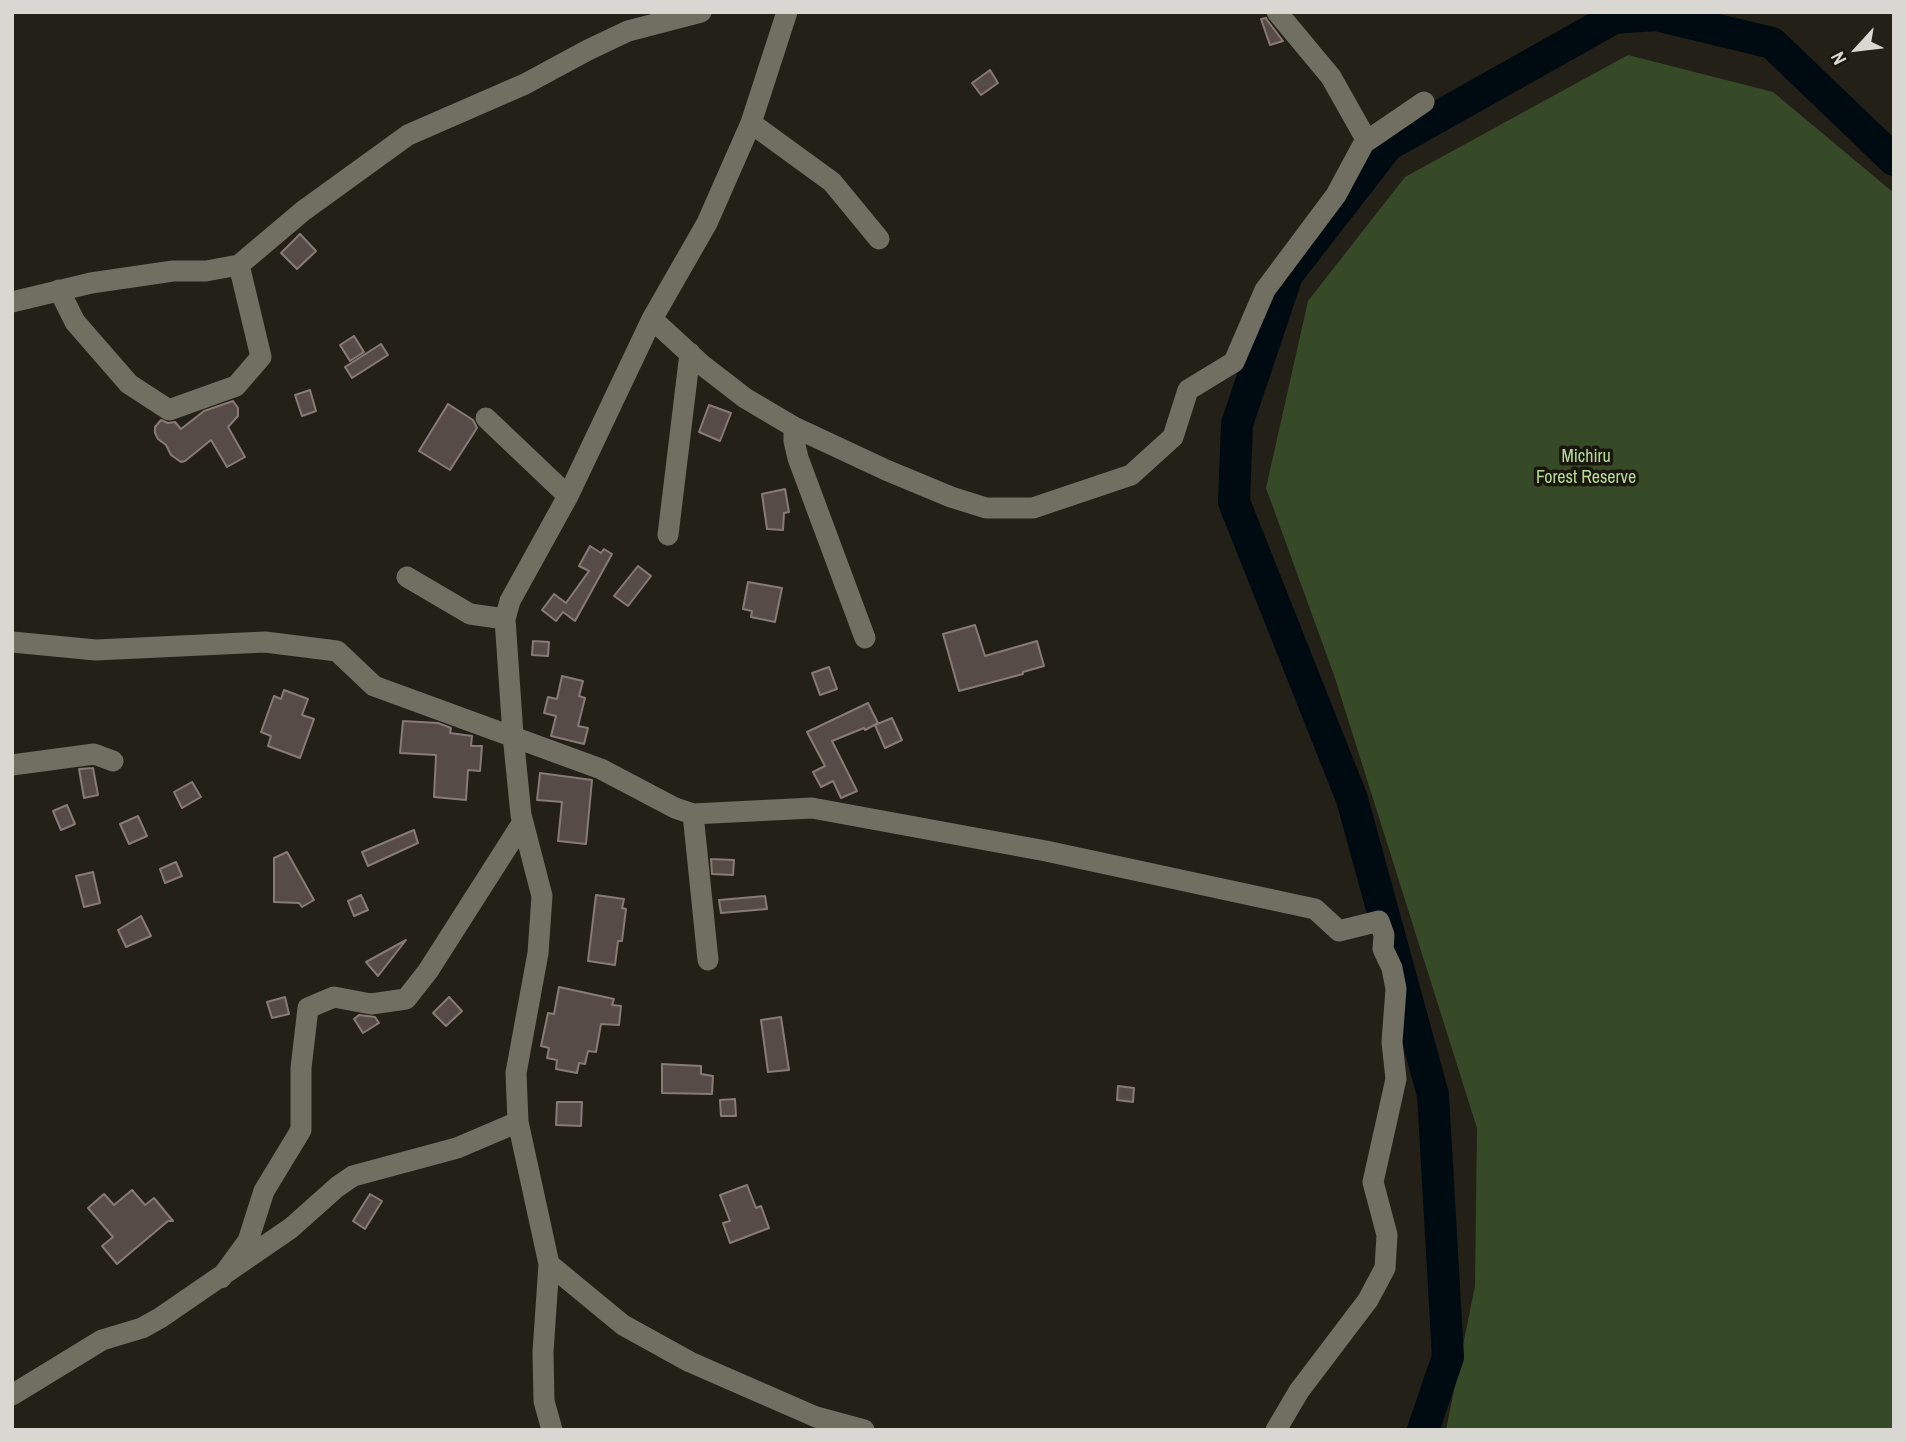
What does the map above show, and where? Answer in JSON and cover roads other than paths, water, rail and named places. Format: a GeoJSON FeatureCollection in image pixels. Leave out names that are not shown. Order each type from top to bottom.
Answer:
{"type":"FeatureCollection","features":[{"type":"Feature","properties":{"kind":"street"},"geometry":{"type":"LineString","coordinates":[[12,302],[59,290],[159,273],[206,271],[239,265],[303,211],[408,135],[525,84],[628,31],[701,12]]}},
{"type":"Feature","properties":{"kind":"street"},"geometry":{"type":"LineString","coordinates":[[552,1430],[544,1401],[549,1264],[518,1122],[516,1073],[538,953],[542,895],[523,822],[513,735],[505,619],[510,601],[568,496],[652,319],[707,223],[751,123],[787,12]]}},
{"type":"Feature","properties":{"kind":"street"},"geometry":{"type":"LineString","coordinates":[[1277,12],[1331,77],[1367,141]]}},
{"type":"Feature","properties":{"kind":"street"},"geometry":{"type":"LineString","coordinates":[[652,319],[745,398],[794,427],[886,470],[986,508],[1033,508],[1131,475],[1173,437],[1188,390],[1234,362],[1265,290],[1336,195],[1364,143],[1424,102]]}},
{"type":"Feature","properties":{"kind":"street"},"geometry":{"type":"LineString","coordinates":[[751,123],[832,182],[879,239]]}},
{"type":"Feature","properties":{"kind":"street"},"geometry":{"type":"LineString","coordinates":[[59,290],[75,322],[129,384],[170,410],[236,386],[261,357],[239,265]]}},
{"type":"Feature","properties":{"kind":"street"},"geometry":{"type":"LineString","coordinates":[[668,535],[690,353]]}},
{"type":"Feature","properties":{"kind":"street"},"geometry":{"type":"LineString","coordinates":[[486,418],[568,496]]}},
{"type":"Feature","properties":{"kind":"street"},"geometry":{"type":"LineString","coordinates":[[794,427],[798,458],[865,638]]}},
{"type":"Feature","properties":{"kind":"street"},"geometry":{"type":"LineString","coordinates":[[407,576],[470,614],[505,619]]}},
{"type":"Feature","properties":{"kind":"street"},"geometry":{"type":"LineString","coordinates":[[12,642],[96,650],[265,642],[337,651],[374,686],[601,769],[675,808],[693,814],[812,808],[1046,851],[1315,909],[1339,931],[1379,921],[1384,934],[1383,949],[1392,968],[1396,989],[1392,1041],[1396,1079],[1373,1182],[1387,1235],[1385,1268],[1368,1300],[1300,1391],[1276,1430]]}},
{"type":"Feature","properties":{"kind":"street"},"geometry":{"type":"LineString","coordinates":[[12,765],[94,754],[113,761]]}},
{"type":"Feature","properties":{"kind":"street"},"geometry":{"type":"LineString","coordinates":[[693,814],[708,961]]}},
{"type":"Feature","properties":{"kind":"street"},"geometry":{"type":"LineString","coordinates":[[221,1278],[248,1241],[264,1191],[301,1130],[301,1069],[308,1008],[334,997],[371,1004],[405,999],[428,971],[523,822]]}},
{"type":"Feature","properties":{"kind":"street"},"geometry":{"type":"LineString","coordinates":[[12,1395],[102,1340],[142,1328],[221,1278],[291,1228],[353,1176],[457,1148],[518,1122]]}},
{"type":"Feature","properties":{"kind":"street"},"geometry":{"type":"LineString","coordinates":[[549,1264],[623,1325],[690,1362],[816,1417],[864,1430]]}},
{"type":"Feature","properties":{"kind":"waterway"},"geometry":{"type":"LineString","coordinates":[[1423,1430],[1448,1357],[1433,1095],[1352,799],[1234,502],[1237,424],[1287,275],[1388,145],[1614,18],[1656,15],[1772,43],[1894,160]]}},
{"type":"Feature","properties":{"kind":"park label","name":"Michiru Forest Reserve"},"geometry":{"type":"Point","coordinates":[1586,468]}}]}
